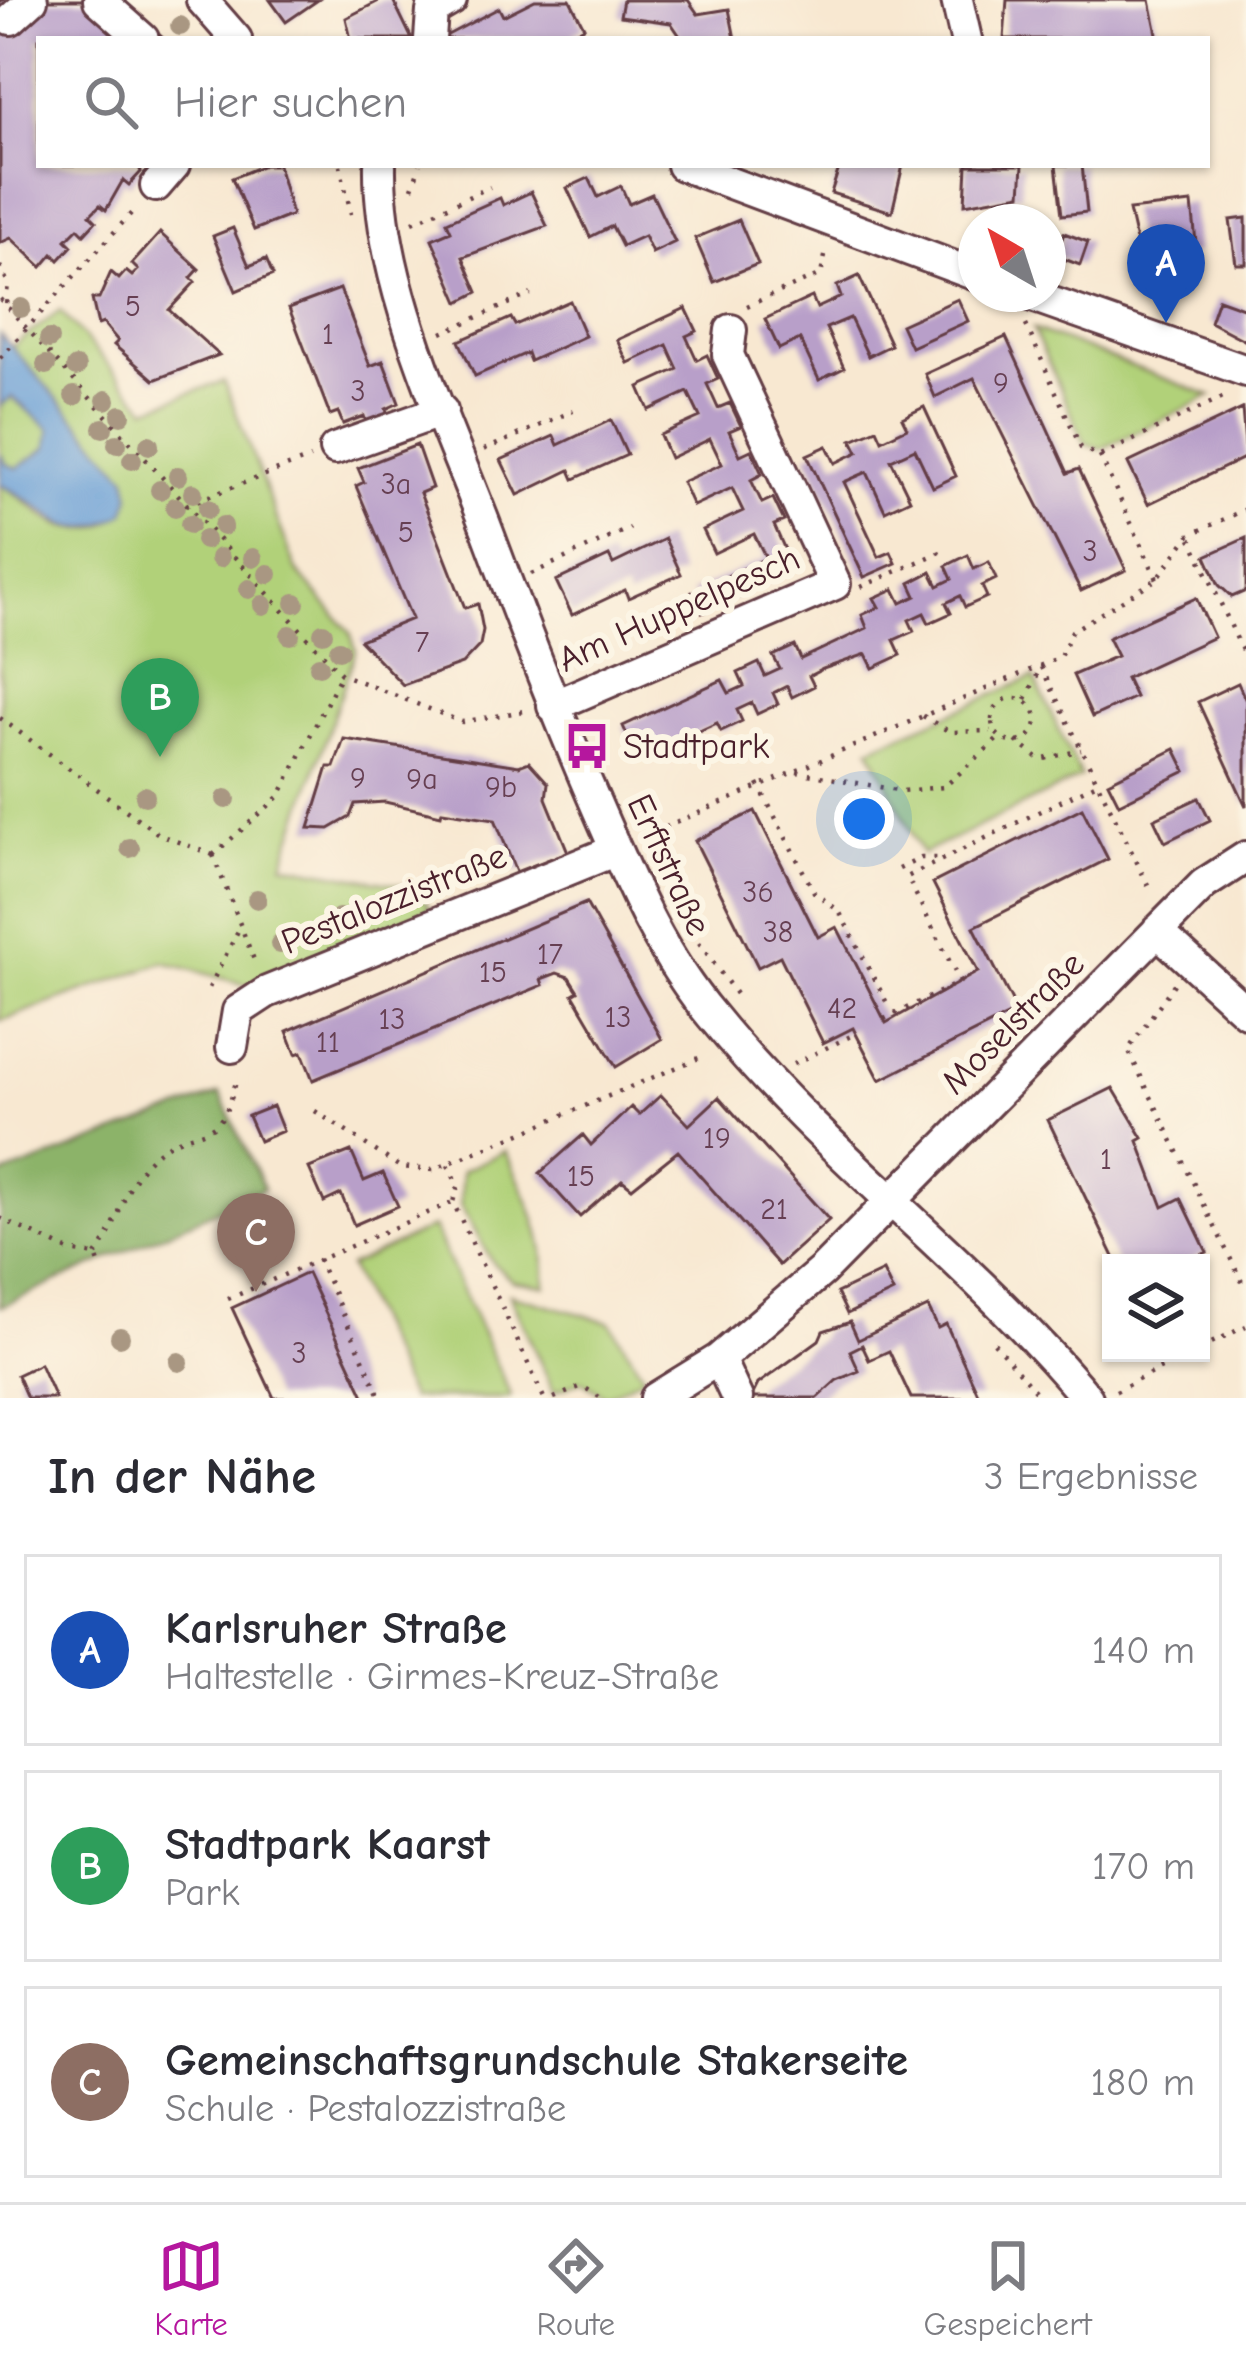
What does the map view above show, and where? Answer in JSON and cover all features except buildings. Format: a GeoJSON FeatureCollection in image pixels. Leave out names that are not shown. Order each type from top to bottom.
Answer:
{"type":"FeatureCollection","features":[{"type":"Feature","properties":{"kind":"street"},"geometry":{"type":"LineString","coordinates":[[99,0],[140,36]]}},
{"type":"Feature","properties":{"kind":"street"},"geometry":{"type":"LineString","coordinates":[[202,0],[233,36]]}},
{"type":"Feature","properties":{"kind":"street"},"geometry":{"type":"LineString","coordinates":[[430,36],[432,11],[451,0]]}},
{"type":"Feature","properties":{"kind":"street"},"geometry":{"type":"LineString","coordinates":[[957,0],[965,36]]}},
{"type":"Feature","properties":{"kind":"street","name":"Erftstraße"},"geometry":{"type":"LineString","coordinates":[[380,168],[383,224],[398,285],[442,411],[554,706],[673,966],[728,1037],[1007,1309],[1087,1398]]}},
{"type":"Feature","properties":{"kind":"street"},"geometry":{"type":"LineString","coordinates":[[690,168],[958,268]]}},
{"type":"Feature","properties":{"kind":"street"},"geometry":{"type":"LineString","coordinates":[[1050,312],[1240,381]]}},
{"type":"Feature","properties":{"kind":"street","name":"Am Huppelpesch"},"geometry":{"type":"LineString","coordinates":[[554,706],[835,584],[728,356],[731,330]]}},
{"type":"Feature","properties":{"kind":"street"},"geometry":{"type":"LineString","coordinates":[[335,449],[442,411]]}},
{"type":"Feature","properties":{"kind":"street","name":"Pestalozzistraße"},"geometry":{"type":"LineString","coordinates":[[236,1054],[238,1012],[267,992],[616,850]]}},
{"type":"Feature","properties":{"kind":"street","name":"Moselstraße"},"geometry":{"type":"LineString","coordinates":[[656,1398],[719,1359],[822,1271],[1204,884],[1246,857]]}},
{"type":"Feature","properties":{"kind":"street"},"geometry":{"type":"LineString","coordinates":[[1162,927],[1190,962],[1246,1012]]}},
{"type":"Feature","properties":{"kind":"street"},"geometry":{"type":"LineString","coordinates":[[719,1359],[736,1398]]}},
{"type":"Feature","properties":{"kind":"path"},"geometry":{"type":"LineString","coordinates":[[0,358],[165,175]]}},
{"type":"Feature","properties":{"kind":"path"},"geometry":{"type":"LineString","coordinates":[[408,224],[490,187]]}},
{"type":"Feature","properties":{"kind":"path"},"geometry":{"type":"LineString","coordinates":[[731,330],[742,309],[821,274],[831,222]]}},
{"type":"Feature","properties":{"kind":"path"},"geometry":{"type":"LineString","coordinates":[[0,266],[8,284],[3,302],[340,674],[461,722],[554,706]]}},
{"type":"Feature","properties":{"kind":"path"},"geometry":{"type":"LineString","coordinates":[[436,335],[531,294]]}},
{"type":"Feature","properties":{"kind":"path"},"geometry":{"type":"LineString","coordinates":[[1027,312],[1081,448],[1100,456],[1156,579]]}},
{"type":"Feature","properties":{"kind":"path"},"geometry":{"type":"LineString","coordinates":[[1100,456],[1240,381]]}},
{"type":"Feature","properties":{"kind":"path"},"geometry":{"type":"LineString","coordinates":[[479,452],[573,411]]}},
{"type":"Feature","properties":{"kind":"path"},"geometry":{"type":"LineString","coordinates":[[186,505],[335,449]]}},
{"type":"Feature","properties":{"kind":"path"},"geometry":{"type":"LineString","coordinates":[[616,850],[758,784],[1060,658],[1072,631],[1156,579],[1190,535],[1246,509]]}},
{"type":"Feature","properties":{"kind":"path"},"geometry":{"type":"LineString","coordinates":[[526,576],[630,528]]}},
{"type":"Feature","properties":{"kind":"path"},"geometry":{"type":"LineString","coordinates":[[1190,535],[1246,658]]}},
{"type":"Feature","properties":{"kind":"path","name":"Am Huppelpesch"},"geometry":{"type":"LineString","coordinates":[[835,584],[841,596],[943,551]]}},
{"type":"Feature","properties":{"kind":"path"},"geometry":{"type":"LineString","coordinates":[[1025,700],[1041,667]]}},
{"type":"Feature","properties":{"kind":"path"},"geometry":{"type":"LineString","coordinates":[[1041,667],[1162,927]]}},
{"type":"Feature","properties":{"kind":"path"},"geometry":{"type":"LineString","coordinates":[[213,855],[280,796],[340,674]]}},
{"type":"Feature","properties":{"kind":"path"},"geometry":{"type":"LineString","coordinates":[[998,739],[990,720],[1005,701],[1025,700],[1037,712],[1037,723],[1016,741]]}},
{"type":"Feature","properties":{"kind":"path"},"geometry":{"type":"LineString","coordinates":[[922,716],[950,732],[992,730]]}},
{"type":"Feature","properties":{"kind":"path"},"geometry":{"type":"LineString","coordinates":[[0,718],[160,835],[213,855],[267,992]]}},
{"type":"Feature","properties":{"kind":"path"},"geometry":{"type":"LineString","coordinates":[[791,771],[902,791],[944,787],[998,739],[1016,741],[1040,760],[1081,750]]}},
{"type":"Feature","properties":{"kind":"path"},"geometry":{"type":"LineString","coordinates":[[884,1019],[960,982],[907,877],[1097,783]]}},
{"type":"Feature","properties":{"kind":"path"},"geometry":{"type":"LineString","coordinates":[[758,784],[814,892],[839,911],[887,1003]]}},
{"type":"Feature","properties":{"kind":"path"},"geometry":{"type":"LineString","coordinates":[[899,869],[920,858],[945,858]]}},
{"type":"Feature","properties":{"kind":"path"},"geometry":{"type":"LineString","coordinates":[[315,1111],[400,1167],[422,1171],[448,1165],[694,1063],[752,1016],[684,922]]}},
{"type":"Feature","properties":{"kind":"path"},"geometry":{"type":"LineString","coordinates":[[209,988],[241,926]]}},
{"type":"Feature","properties":{"kind":"path"},"geometry":{"type":"LineString","coordinates":[[1190,962],[1128,1050],[1246,1290]]}},
{"type":"Feature","properties":{"kind":"path"},"geometry":{"type":"LineString","coordinates":[[793,1064],[855,1034]]}},
{"type":"Feature","properties":{"kind":"path"},"geometry":{"type":"LineString","coordinates":[[779,1048],[804,1079]]}},
{"type":"Feature","properties":{"kind":"path"},"geometry":{"type":"LineString","coordinates":[[0,1218],[97,1259],[132,1184],[155,1154],[214,1129],[225,1117],[236,1054]]}},
{"type":"Feature","properties":{"kind":"path"},"geometry":{"type":"LineString","coordinates":[[448,1165],[458,1186],[453,1202],[544,1398]]}},
{"type":"Feature","properties":{"kind":"path"},"geometry":{"type":"LineString","coordinates":[[229,1299],[453,1202]]}},
{"type":"Feature","properties":{"kind":"path"},"geometry":{"type":"LineString","coordinates":[[318,1259],[380,1398]]}},
{"type":"Feature","properties":{"kind":"path"},"geometry":{"type":"LineString","coordinates":[[1210,1344],[1246,1326]]}},
{"type":"Feature","properties":{"kind":"path"},"geometry":{"type":"LineString","coordinates":[[1112,1398],[1109,1394],[1173,1362]]}},
{"type":"Feature","properties":{"kind":"path"},"geometry":{"type":"LineString","coordinates":[[554,1398],[582,1386],[601,1398]]}},
{"type":"Feature","properties":{"kind":"green space"},"geometry":{"type":"Polygon","coordinates":[[[60,311],[147,408],[224,381],[297,571],[350,632],[356,650],[283,864],[418,888],[430,909],[250,986],[164,962],[0,1021],[0,485],[49,520],[85,529],[119,514],[128,491],[127,477],[11,347],[60,311]]]}},
{"type":"Feature","properties":{"kind":"green space"},"geometry":{"type":"Polygon","coordinates":[[[1033,329],[1211,396],[1101,449],[1085,443],[1033,329]]]}},
{"type":"Feature","properties":{"kind":"green space"},"geometry":{"type":"Polygon","coordinates":[[[12,397],[50,429],[49,447],[17,468],[6,464],[0,453],[0,406],[12,397]]]}},
{"type":"Feature","properties":{"kind":"green space"},"geometry":{"type":"Polygon","coordinates":[[[1034,677],[1081,777],[922,854],[870,748],[1034,677]]]}},
{"type":"Feature","properties":{"kind":"green space"},"geometry":{"type":"Polygon","coordinates":[[[220,1094],[264,1189],[0,1307],[0,1176],[220,1094]]]}},
{"type":"Feature","properties":{"kind":"green space"},"geometry":{"type":"Polygon","coordinates":[[[505,1151],[539,1233],[545,1286],[512,1281],[492,1262],[460,1204],[462,1171],[505,1151]]]}},
{"type":"Feature","properties":{"kind":"green space"},"geometry":{"type":"Polygon","coordinates":[[[433,1227],[511,1396],[507,1398],[410,1398],[349,1266],[433,1227]]]}},
{"type":"Feature","properties":{"kind":"green space"},"geometry":{"type":"Polygon","coordinates":[[[509,1294],[610,1322],[644,1376],[606,1396],[581,1381],[554,1392],[509,1294]]]}},
{"type":"Feature","properties":{"kind":"water"},"geometry":{"type":"Polygon","coordinates":[[[0,334],[127,477],[131,495],[125,513],[103,524],[71,526],[0,485],[0,453],[6,464],[17,468],[48,447],[50,429],[12,397],[0,406],[0,334]]]}},
{"type":"Feature","properties":{"kind":"place","name":"Karlsruher Straße"},"geometry":{"type":"Point","coordinates":[1166,323]}},
{"type":"Feature","properties":{"kind":"place","name":"Stadtpark"},"geometry":{"type":"Point","coordinates":[587,746]}},
{"type":"Feature","properties":{"kind":"place","name":"Stadtpark Kaarst"},"geometry":{"type":"Point","coordinates":[160,757]}},
{"type":"Feature","properties":{"kind":"place","name":"Gemeinschaftsgrundschule Stakerseite"},"geometry":{"type":"Point","coordinates":[256,1292]}}]}
